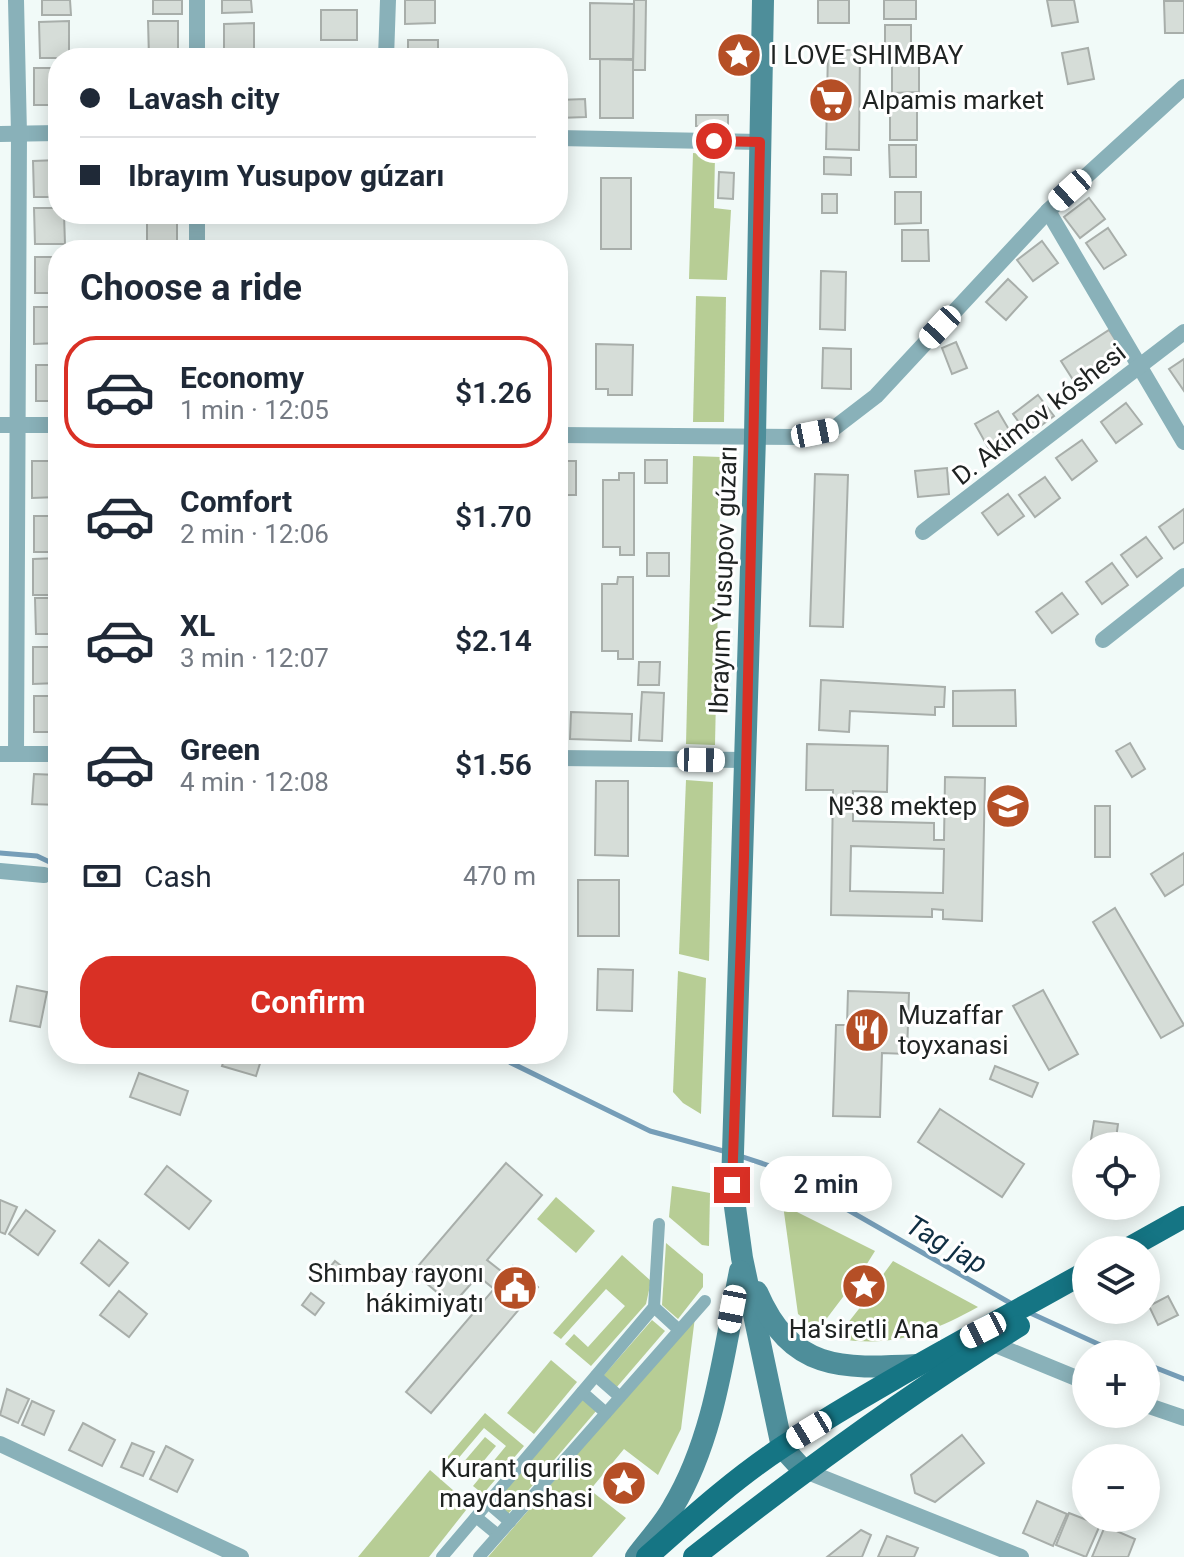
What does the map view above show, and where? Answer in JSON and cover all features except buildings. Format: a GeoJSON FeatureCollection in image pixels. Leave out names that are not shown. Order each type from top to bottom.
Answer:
{"type":"FeatureCollection","features":[{"type":"Feature","properties":{"kind":"main road","name":"Ibrayım Yusupov gúzarı"},"geometry":{"type":"LineString","coordinates":[[742,1258],[732,1185],[755,437],[763,0]]}},
{"type":"Feature","properties":{"kind":"main road"},"geometry":{"type":"LineString","coordinates":[[1150,1236],[1184,1217]]}},
{"type":"Feature","properties":{"kind":"main road"},"geometry":{"type":"LineString","coordinates":[[1160,1245],[1184,1231]]}},
{"type":"Feature","properties":{"kind":"main road"},"geometry":{"type":"LineString","coordinates":[[742,1258],[767,1315],[798,1347],[834,1365],[917,1365]]}},
{"type":"Feature","properties":{"kind":"main road"},"geometry":{"type":"LineString","coordinates":[[742,1258],[782,1447],[803,1470]]}},
{"type":"Feature","properties":{"kind":"main road"},"geometry":{"type":"LineString","coordinates":[[636,1557],[673,1508],[693,1467],[717,1387],[742,1258]]}},
{"type":"Feature","properties":{"kind":"main road"},"geometry":{"type":"LineString","coordinates":[[647,1557],[721,1492],[782,1447],[917,1365],[1012,1323],[1072,1282]]}},
{"type":"Feature","properties":{"kind":"main road"},"geometry":{"type":"LineString","coordinates":[[1046,1302],[1072,1292]]}},
{"type":"Feature","properties":{"kind":"main road"},"geometry":{"type":"LineString","coordinates":[[694,1557],[803,1470],[991,1343],[1012,1323]]}},
{"type":"Feature","properties":{"kind":"street"},"geometry":{"type":"LineString","coordinates":[[16,0],[19,425],[8,754],[48,754]]}},
{"type":"Feature","properties":{"kind":"street"},"geometry":{"type":"LineString","coordinates":[[197,0],[197,48]]}},
{"type":"Feature","properties":{"kind":"street"},"geometry":{"type":"LineString","coordinates":[[386,48],[388,0]]}},
{"type":"Feature","properties":{"kind":"street"},"geometry":{"type":"LineString","coordinates":[[568,435],[798,437],[833,429],[876,396],[1048,211],[1184,87]]}},
{"type":"Feature","properties":{"kind":"street"},"geometry":{"type":"LineString","coordinates":[[0,134],[48,133]]}},
{"type":"Feature","properties":{"kind":"street"},"geometry":{"type":"LineString","coordinates":[[568,138],[760,142]]}},
{"type":"Feature","properties":{"kind":"street"},"geometry":{"type":"LineString","coordinates":[[1048,211],[1184,442]]}},
{"type":"Feature","properties":{"kind":"street","name":"D. Akimov kóshesi"},"geometry":{"type":"LineString","coordinates":[[923,532],[1184,332]]}},
{"type":"Feature","properties":{"kind":"street"},"geometry":{"type":"LineString","coordinates":[[0,425],[48,425]]}},
{"type":"Feature","properties":{"kind":"street"},"geometry":{"type":"LineString","coordinates":[[1103,640],[1184,576]]}},
{"type":"Feature","properties":{"kind":"street"},"geometry":{"type":"LineString","coordinates":[[568,758],[745,760]]}},
{"type":"Feature","properties":{"kind":"street"},"geometry":{"type":"LineString","coordinates":[[0,871],[44,875]]}},
{"type":"Feature","properties":{"kind":"street"},"geometry":{"type":"LineString","coordinates":[[442,1557],[654,1307],[659,1224]]}},
{"type":"Feature","properties":{"kind":"street"},"geometry":{"type":"LineString","coordinates":[[479,1557],[705,1301]]}},
{"type":"Feature","properties":{"kind":"street"},"geometry":{"type":"LineString","coordinates":[[654,1307],[679,1330]]}},
{"type":"Feature","properties":{"kind":"street"},"geometry":{"type":"LineString","coordinates":[[991,1343],[1072,1376]]}},
{"type":"Feature","properties":{"kind":"street"},"geometry":{"type":"LineString","coordinates":[[596,1376],[620,1397]]}},
{"type":"Feature","properties":{"kind":"street"},"geometry":{"type":"LineString","coordinates":[[582,1392],[606,1413]]}},
{"type":"Feature","properties":{"kind":"street"},"geometry":{"type":"LineString","coordinates":[[1160,1410],[1184,1418]]}},
{"type":"Feature","properties":{"kind":"street"},"geometry":{"type":"LineString","coordinates":[[0,1444],[241,1557]]}},
{"type":"Feature","properties":{"kind":"street"},"geometry":{"type":"LineString","coordinates":[[803,1470],[1021,1557]]}},
{"type":"Feature","properties":{"kind":"street"},"geometry":{"type":"LineString","coordinates":[[488,1503],[510,1522]]}},
{"type":"Feature","properties":{"kind":"street"},"geometry":{"type":"LineString","coordinates":[[476,1517],[498,1535]]}},
{"type":"Feature","properties":{"kind":"green space"},"geometry":{"type":"Polygon","coordinates":[[[693,153],[715,155],[714,208],[731,210],[727,280],[689,279],[693,153]]]}},
{"type":"Feature","properties":{"kind":"green space"},"geometry":{"type":"Polygon","coordinates":[[[696,296],[726,297],[724,422],[693,422],[696,296]]]}},
{"type":"Feature","properties":{"kind":"green space"},"geometry":{"type":"Polygon","coordinates":[[[693,456],[721,457],[715,745],[686,744],[693,456]]]}},
{"type":"Feature","properties":{"kind":"green space"},"geometry":{"type":"Polygon","coordinates":[[[686,780],[713,782],[709,961],[679,954],[686,780]]]}},
{"type":"Feature","properties":{"kind":"green space"},"geometry":{"type":"Polygon","coordinates":[[[678,971],[706,978],[701,1114],[683,1103],[673,1092],[678,971]]]}},
{"type":"Feature","properties":{"kind":"green space"},"geometry":{"type":"Polygon","coordinates":[[[672,1186],[710,1193],[709,1246],[702,1245],[669,1217],[672,1186]]]}},
{"type":"Feature","properties":{"kind":"green space"},"geometry":{"type":"Polygon","coordinates":[[[556,1197],[595,1231],[576,1253],[537,1219],[556,1197]]]}},
{"type":"Feature","properties":{"kind":"green space"},"geometry":{"type":"Polygon","coordinates":[[[783,1205],[875,1251],[865,1267],[856,1268],[848,1275],[846,1293],[818,1330],[798,1314],[783,1205]]]}},
{"type":"Feature","properties":{"kind":"green space"},"geometry":{"type":"Polygon","coordinates":[[[666,1243],[703,1274],[703,1287],[678,1319],[662,1305],[666,1243]]]}},
{"type":"Feature","properties":{"kind":"green space"},"geometry":{"type":"Polygon","coordinates":[[[622,1255],[651,1281],[646,1304],[591,1366],[565,1344],[574,1334],[588,1347],[625,1306],[606,1289],[561,1339],[553,1333],[622,1255]]]}},
{"type":"Feature","properties":{"kind":"green space"},"geometry":{"type":"Polygon","coordinates":[[[893,1261],[978,1307],[927,1331],[892,1340],[836,1338],[862,1305],[881,1296],[882,1276],[893,1261]]]}},
{"type":"Feature","properties":{"kind":"green space"},"geometry":{"type":"Polygon","coordinates":[[[695,1317],[681,1429],[658,1475],[624,1449],[590,1490],[626,1518],[592,1557],[488,1557],[695,1317]]]}},
{"type":"Feature","properties":{"kind":"green space"},"geometry":{"type":"Polygon","coordinates":[[[652,1320],[665,1331],[616,1388],[603,1376],[652,1320]]]}},
{"type":"Feature","properties":{"kind":"green space"},"geometry":{"type":"Polygon","coordinates":[[[551,1360],[577,1382],[534,1434],[507,1413],[551,1360]]]}},
{"type":"Feature","properties":{"kind":"green space"},"geometry":{"type":"Polygon","coordinates":[[[584,1398],[597,1410],[508,1514],[494,1501],[584,1398]]]}},
{"type":"Feature","properties":{"kind":"green space"},"geometry":{"type":"Polygon","coordinates":[[[485,1413],[524,1446],[483,1494],[473,1486],[506,1446],[484,1428],[451,1467],[444,1461],[485,1413]]]}},
{"type":"Feature","properties":{"kind":"green space"},"geometry":{"type":"Polygon","coordinates":[[[485,1437],[496,1446],[468,1480],[456,1471],[485,1437]]]}},
{"type":"Feature","properties":{"kind":"green space"},"geometry":{"type":"Polygon","coordinates":[[[430,1470],[470,1505],[429,1557],[358,1557],[430,1470]]]}},
{"type":"Feature","properties":{"kind":"waterway","name":"Tag jap"},"geometry":{"type":"LineString","coordinates":[[0,853],[37,856],[48,861]]}},
{"type":"Feature","properties":{"kind":"waterway","name":"Tag jap"},"geometry":{"type":"LineString","coordinates":[[513,1064],[650,1131],[727,1152]]}},
{"type":"Feature","properties":{"kind":"waterway","name":"Tag jap"},"geometry":{"type":"LineString","coordinates":[[740,1156],[773,1167],[1012,1304]]}},
{"type":"Feature","properties":{"kind":"waterway","name":"Tag jap"},"geometry":{"type":"LineString","coordinates":[[1028,1312],[1089,1340]]}},
{"type":"Feature","properties":{"kind":"waterway","name":"Tag jap"},"geometry":{"type":"LineString","coordinates":[[1160,1370],[1184,1379]]}},
{"type":"Feature","properties":{"kind":"place","name":"I LOVE SHIMBAY"},"geometry":{"type":"Point","coordinates":[739,55]}},
{"type":"Feature","properties":{"kind":"place","name":"Alpamis market"},"geometry":{"type":"Point","coordinates":[831,100]}},
{"type":"Feature","properties":{"kind":"place","name":"№38 mektep"},"geometry":{"type":"Point","coordinates":[1008,806]}},
{"type":"Feature","properties":{"kind":"place","name":"Muzaffar toyxanasi"},"geometry":{"type":"Point","coordinates":[867,1030]}},
{"type":"Feature","properties":{"kind":"place","name":"Ha'siretli Ana"},"geometry":{"type":"Point","coordinates":[864,1286]}},
{"type":"Feature","properties":{"kind":"place","name":"Shımbay rayonı hákimiyatı"},"geometry":{"type":"Point","coordinates":[515,1288]}},
{"type":"Feature","properties":{"kind":"place","name":"Kurant qurilis maydanshasi"},"geometry":{"type":"Point","coordinates":[624,1483]}},
{"type":"Feature","properties":{"kind":"route"},"geometry":{"type":"LineString","coordinates":[[714,141],[760,142],[755,437],[746,652],[744,857],[732,1185]]}}]}
